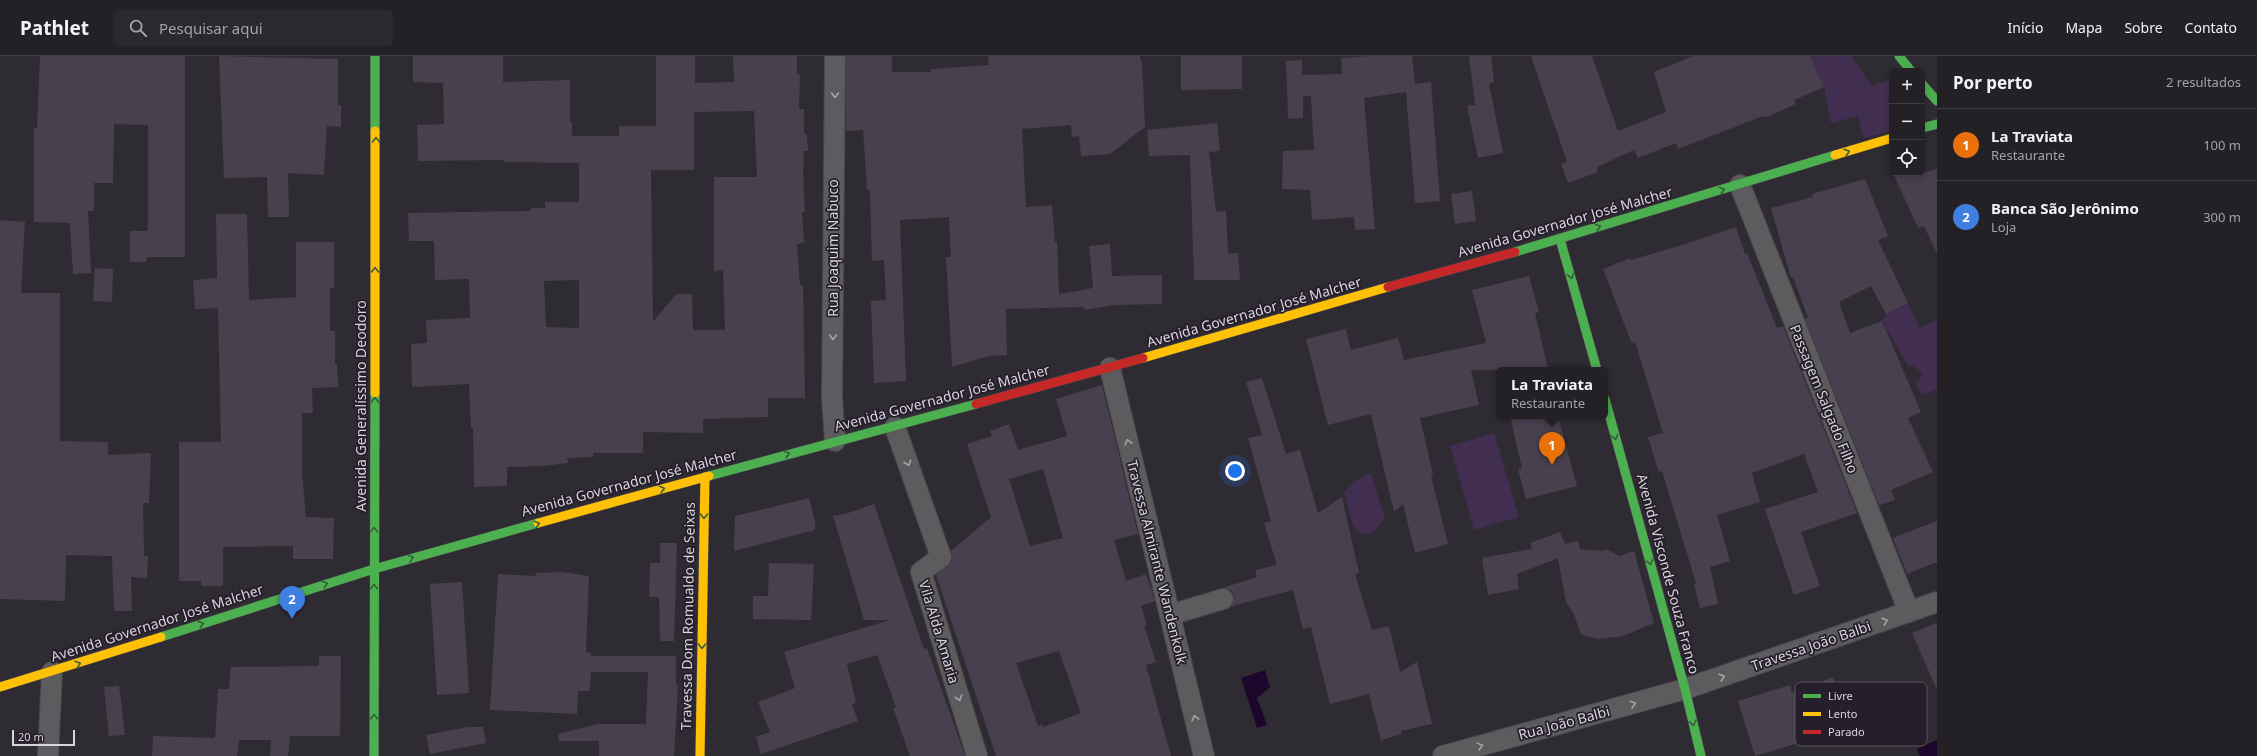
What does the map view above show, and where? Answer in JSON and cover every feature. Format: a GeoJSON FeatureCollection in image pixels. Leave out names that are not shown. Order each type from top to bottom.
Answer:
{"type":"FeatureCollection","features":[{"type":"Feature","properties":{"kind":"main road","name":"Avenida Generalíssimo Deodoro"},"geometry":{"type":"LineString","coordinates":[[374,756],[375,56]]}},
{"type":"Feature","properties":{"kind":"main road"},"geometry":{"type":"LineString","coordinates":[[1899,56],[1909,68]]}},
{"type":"Feature","properties":{"kind":"main road"},"geometry":{"type":"LineString","coordinates":[[1925,87],[1937,101]]}},
{"type":"Feature","properties":{"kind":"main road"},"geometry":{"type":"LineString","coordinates":[[1925,127],[1937,124]]}},
{"type":"Feature","properties":{"kind":"main road","name":"Avenida Governador José Malcher"},"geometry":{"type":"LineString","coordinates":[[0,687],[52,672],[374,568],[836,441],[895,427],[1110,368],[1312,308],[1560,238],[1889,139]]}},
{"type":"Feature","properties":{"kind":"main road"},"geometry":{"type":"LineString","coordinates":[[1560,238],[1596,367]]}},
{"type":"Feature","properties":{"kind":"main road","name":"Avenida Visconde Souza Franco"},"geometry":{"type":"LineString","coordinates":[[1608,411],[1685,689],[1701,756]]}},
{"type":"Feature","properties":{"kind":"main road","name":"Travessa Dom Romualdo de Seixas"},"geometry":{"type":"LineString","coordinates":[[700,756],[705,477]]}},
{"type":"Feature","properties":{"kind":"street","name":"Rua Joaquim Nabuco"},"geometry":{"type":"LineString","coordinates":[[835,56],[832,398],[836,441]]}},
{"type":"Feature","properties":{"kind":"street","name":"Passagem Salgado Filho"},"geometry":{"type":"LineString","coordinates":[[1740,185],[1909,612]]}},
{"type":"Feature","properties":{"kind":"street","name":"Travessa Almirante Wandenkolk"},"geometry":{"type":"LineString","coordinates":[[1110,368],[1204,756]]}},
{"type":"Feature","properties":{"kind":"street","name":"Vila Alda Amaria"},"geometry":{"type":"LineString","coordinates":[[895,427],[941,557],[921,572],[976,756]]}},
{"type":"Feature","properties":{"kind":"street"},"geometry":{"type":"LineString","coordinates":[[1170,614],[1223,599]]}},
{"type":"Feature","properties":{"kind":"street","name":"Travessa João Balbi"},"geometry":{"type":"LineString","coordinates":[[1685,689],[1937,602]]}},
{"type":"Feature","properties":{"kind":"street"},"geometry":{"type":"LineString","coordinates":[[48,756],[52,672]]}},
{"type":"Feature","properties":{"kind":"street","name":"Rua João Balbi"},"geometry":{"type":"LineString","coordinates":[[1442,756],[1685,689]]}},
{"type":"Feature","properties":{"kind":"shaded area"},"geometry":{"type":"Polygon","coordinates":[[[1810,56],[1851,56],[1872,86],[1889,80],[1889,132],[1864,138],[1858,116],[1831,123],[1824,87],[1810,56]]]}},
{"type":"Feature","properties":{"kind":"shaded area"},"geometry":{"type":"Polygon","coordinates":[[[1908,303],[1919,328],[1937,320],[1937,389],[1922,395],[1915,384],[1923,375],[1913,366],[1908,366],[1882,321],[1888,313],[1908,303]]]}},
{"type":"Feature","properties":{"kind":"shaded area"},"geometry":{"type":"Polygon","coordinates":[[[1494,433],[1519,517],[1474,530],[1450,446],[1494,433]]]}},
{"type":"Feature","properties":{"kind":"shaded area"},"geometry":{"type":"Polygon","coordinates":[[[1371,473],[1385,519],[1373,533],[1360,534],[1353,526],[1344,492],[1356,480],[1371,473]]]}},
{"type":"Feature","properties":{"kind":"shaded area"},"geometry":{"type":"Polygon","coordinates":[[[1265,670],[1270,687],[1257,698],[1267,725],[1257,728],[1241,678],[1265,670]]]}},
{"type":"Feature","properties":{"kind":"shaded area"},"geometry":{"type":"Polygon","coordinates":[[[1937,740],[1937,756],[1920,756],[1917,749],[1927,746],[1927,744],[1937,740]]]}},
{"type":"Feature","properties":{"kind":"building"},"geometry":{"type":"Polygon","coordinates":[[[40,56],[185,56],[185,257],[147,257],[146,262],[130,262],[130,231],[147,231],[148,225],[148,125],[114,124],[113,183],[94,183],[94,211],[88,211],[91,273],[73,274],[70,223],[34,222],[34,128],[37,128],[40,56]]]}},
{"type":"Feature","properties":{"kind":"building"},"geometry":{"type":"Polygon","coordinates":[[[219,56],[338,59],[338,105],[341,105],[341,127],[327,126],[324,175],[288,173],[289,217],[268,217],[267,177],[224,178],[219,56]]]}},
{"type":"Feature","properties":{"kind":"building"},"geometry":{"type":"Polygon","coordinates":[[[413,56],[503,56],[503,82],[570,80],[570,122],[572,122],[572,136],[619,136],[619,126],[656,126],[656,56],[695,56],[695,83],[734,82],[733,56],[797,56],[797,74],[800,74],[799,109],[804,109],[804,134],[807,134],[808,151],[804,151],[803,172],[805,212],[802,212],[804,243],[797,244],[800,285],[803,285],[805,398],[768,398],[768,417],[703,419],[703,433],[643,432],[643,453],[593,453],[593,457],[567,458],[568,463],[543,466],[507,467],[507,486],[474,487],[473,428],[471,428],[469,384],[412,387],[411,344],[427,343],[426,320],[470,318],[469,279],[435,280],[434,241],[409,241],[408,213],[531,211],[531,208],[545,208],[545,202],[579,202],[579,163],[504,162],[504,160],[418,161],[417,125],[444,124],[443,83],[413,82],[413,56]],[[754,111],[694,112],[694,170],[651,170],[653,322],[676,294],[692,294],[693,330],[725,330],[723,270],[714,271],[714,177],[757,177],[754,111]],[[579,280],[544,281],[546,327],[579,328],[579,280]]]}},
{"type":"Feature","properties":{"kind":"building"},"geometry":{"type":"Polygon","coordinates":[[[846,56],[892,56],[892,72],[931,72],[931,69],[989,65],[988,56],[1140,56],[1142,62],[1145,127],[1110,154],[1081,156],[1079,136],[1072,137],[1071,125],[1022,129],[1026,207],[1052,205],[1055,242],[1057,242],[1059,294],[1093,288],[1089,246],[1110,244],[1112,276],[1162,275],[1162,304],[1115,305],[1085,310],[1084,307],[1006,309],[1007,355],[989,356],[952,367],[946,257],[951,257],[949,217],[900,220],[906,381],[874,383],[871,301],[886,300],[884,260],[872,261],[870,190],[867,190],[863,130],[846,131],[846,56]]]}},
{"type":"Feature","properties":{"kind":"building"},"geometry":{"type":"Polygon","coordinates":[[[1181,56],[1242,56],[1242,89],[1181,90],[1181,56]]]}},
{"type":"Feature","properties":{"kind":"building"},"geometry":{"type":"Polygon","coordinates":[[[1369,56],[1412,56],[1415,84],[1431,82],[1440,201],[1415,203],[1406,92],[1364,98],[1375,229],[1355,230],[1354,217],[1312,220],[1310,190],[1282,189],[1283,151],[1314,150],[1311,96],[1303,96],[1303,118],[1288,119],[1286,61],[1302,60],[1302,75],[1342,74],[1341,58],[1369,56]]]}},
{"type":"Feature","properties":{"kind":"building"},"geometry":{"type":"Polygon","coordinates":[[[1469,56],[1491,56],[1494,82],[1489,84],[1503,153],[1478,158],[1467,106],[1475,105],[1469,56]]]}},
{"type":"Feature","properties":{"kind":"building"},"geometry":{"type":"Polygon","coordinates":[[[1531,56],[1592,56],[1618,131],[1666,112],[1654,72],[1693,56],[1810,56],[1824,87],[1794,100],[1796,104],[1764,118],[1763,116],[1678,149],[1676,143],[1638,158],[1634,150],[1597,167],[1598,172],[1568,183],[1561,164],[1567,162],[1531,56]]]}},
{"type":"Feature","properties":{"kind":"building"},"geometry":{"type":"Polygon","coordinates":[[[1217,123],[1220,151],[1209,152],[1216,212],[1226,211],[1228,254],[1238,253],[1240,280],[1194,280],[1190,155],[1149,156],[1147,130],[1217,123]]]}},
{"type":"Feature","properties":{"kind":"building"},"geometry":{"type":"Polygon","coordinates":[[[1937,169],[1937,254],[1924,226],[1918,228],[1894,176],[1925,176],[1925,172],[1937,169]]]}},
{"type":"Feature","properties":{"kind":"building"},"geometry":{"type":"Polygon","coordinates":[[[1865,179],[1888,236],[1878,240],[1908,303],[1886,314],[1871,286],[1839,302],[1850,333],[1882,321],[1921,412],[1908,418],[1933,472],[1891,490],[1895,500],[1879,505],[1805,319],[1808,318],[1793,277],[1791,278],[1771,208],[1813,197],[1812,194],[1865,179]]]}},
{"type":"Feature","properties":{"kind":"building"},"geometry":{"type":"Polygon","coordinates":[[[1472,191],[1476,221],[1455,224],[1451,194],[1472,191]]]}},
{"type":"Feature","properties":{"kind":"building"},"geometry":{"type":"Polygon","coordinates":[[[216,214],[247,214],[249,300],[296,297],[296,242],[334,242],[334,288],[330,288],[330,331],[335,331],[335,364],[337,364],[338,387],[312,388],[313,413],[302,413],[302,474],[306,517],[334,518],[333,559],[293,559],[293,546],[223,547],[223,586],[201,586],[201,581],[179,581],[179,442],[221,442],[218,308],[195,309],[193,280],[217,278],[216,214]]]}},
{"type":"Feature","properties":{"kind":"building"},"geometry":{"type":"Polygon","coordinates":[[[0,220],[25,222],[21,293],[60,293],[60,441],[108,442],[108,455],[151,453],[149,503],[143,503],[144,556],[148,556],[147,578],[131,577],[132,611],[114,611],[112,556],[66,555],[65,601],[0,599],[0,220]]]}},
{"type":"Feature","properties":{"kind":"building"},"geometry":{"type":"Polygon","coordinates":[[[1736,227],[1745,254],[1747,253],[1777,328],[1783,326],[1857,513],[1801,532],[1820,586],[1794,595],[1765,509],[1818,492],[1804,454],[1752,473],[1760,502],[1717,515],[1730,561],[1710,567],[1718,604],[1700,608],[1694,584],[1696,583],[1662,471],[1659,472],[1648,437],[1663,433],[1635,342],[1632,344],[1603,269],[1630,258],[1631,260],[1736,227]]]}},
{"type":"Feature","properties":{"kind":"building"},"geometry":{"type":"Polygon","coordinates":[[[95,268],[113,269],[112,302],[93,301],[95,268]]]}},
{"type":"Feature","properties":{"kind":"building"},"geometry":{"type":"Polygon","coordinates":[[[1529,276],[1539,312],[1535,313],[1547,367],[1496,367],[1496,370],[1471,370],[1479,405],[1420,418],[1433,474],[1431,476],[1448,544],[1415,553],[1403,504],[1394,512],[1371,414],[1328,425],[1306,339],[1346,329],[1351,350],[1398,338],[1404,360],[1486,343],[1472,290],[1529,276]]]}},
{"type":"Feature","properties":{"kind":"building"},"geometry":{"type":"Polygon","coordinates":[[[1262,378],[1286,454],[1300,450],[1318,513],[1342,497],[1359,573],[1355,574],[1372,630],[1389,626],[1400,672],[1417,662],[1432,724],[1401,731],[1401,734],[1381,740],[1369,694],[1330,704],[1311,627],[1303,629],[1293,590],[1232,606],[1234,595],[1231,590],[1223,588],[1257,577],[1255,570],[1277,565],[1264,523],[1271,521],[1248,438],[1262,435],[1246,382],[1262,378]]]}},
{"type":"Feature","properties":{"kind":"building"},"geometry":{"type":"Polygon","coordinates":[[[1102,385],[1138,534],[1114,540],[1126,581],[1146,574],[1155,601],[1141,606],[1147,625],[1144,626],[1156,662],[1146,665],[1171,756],[996,756],[936,575],[952,561],[951,551],[991,517],[967,444],[992,436],[990,431],[1009,424],[1018,450],[1067,436],[1056,399],[1102,385]],[[1043,469],[1009,479],[1030,546],[1063,538],[1043,469]],[[1059,651],[1016,663],[1038,726],[1042,724],[1043,727],[1081,713],[1059,651]]]}},
{"type":"Feature","properties":{"kind":"building"},"geometry":{"type":"Polygon","coordinates":[[[1511,419],[1559,419],[1577,486],[1526,499],[1518,469],[1522,468],[1511,419]]]}},
{"type":"Feature","properties":{"kind":"building"},"geometry":{"type":"Polygon","coordinates":[[[809,498],[815,522],[815,530],[734,551],[735,516],[809,498]]]}},
{"type":"Feature","properties":{"kind":"building"},"geometry":{"type":"Polygon","coordinates":[[[874,504],[924,649],[927,648],[965,756],[910,756],[893,708],[896,707],[877,655],[847,664],[856,703],[852,704],[858,721],[761,754],[756,737],[770,732],[758,702],[795,688],[784,652],[890,620],[864,620],[833,516],[848,513],[874,504]]]}},
{"type":"Feature","properties":{"kind":"building"},"geometry":{"type":"Polygon","coordinates":[[[1937,521],[1937,562],[1907,574],[1893,538],[1937,521]]]}},
{"type":"Feature","properties":{"kind":"building"},"geometry":{"type":"Polygon","coordinates":[[[1560,532],[1565,544],[1578,541],[1580,549],[1603,551],[1606,549],[1620,556],[1634,551],[1654,623],[1623,636],[1598,639],[1581,635],[1574,614],[1566,602],[1558,558],[1517,574],[1519,589],[1488,595],[1482,558],[1532,549],[1530,543],[1560,532]]]}},
{"type":"Feature","properties":{"kind":"building"},"geometry":{"type":"Polygon","coordinates":[[[660,543],[677,543],[674,641],[660,641],[659,597],[649,597],[650,563],[660,563],[660,543]]]}},
{"type":"Feature","properties":{"kind":"building"},"geometry":{"type":"Polygon","coordinates":[[[769,563],[814,564],[811,620],[753,619],[753,596],[768,596],[769,563]]]}},
{"type":"Feature","properties":{"kind":"building"},"geometry":{"type":"Polygon","coordinates":[[[562,572],[589,576],[586,652],[591,653],[591,656],[676,656],[676,685],[678,685],[674,756],[599,756],[599,741],[559,741],[558,734],[598,724],[646,724],[648,672],[591,672],[590,691],[578,691],[577,714],[490,710],[498,574],[535,576],[536,573],[562,572]]]}},
{"type":"Feature","properties":{"kind":"building"},"geometry":{"type":"Polygon","coordinates":[[[462,582],[469,693],[437,695],[430,584],[462,582]]]}},
{"type":"Feature","properties":{"kind":"building"},"geometry":{"type":"Polygon","coordinates":[[[1937,623],[1937,690],[1912,633],[1937,623]]]}},
{"type":"Feature","properties":{"kind":"building"},"geometry":{"type":"Polygon","coordinates":[[[319,656],[341,656],[340,736],[290,736],[288,756],[270,756],[271,740],[239,740],[237,756],[152,756],[153,736],[215,738],[218,689],[229,689],[231,667],[319,666],[319,656]]]}},
{"type":"Feature","properties":{"kind":"building"},"geometry":{"type":"Polygon","coordinates":[[[1833,677],[1835,682],[1820,682],[1833,677]]]}},
{"type":"Feature","properties":{"kind":"building"},"geometry":{"type":"Polygon","coordinates":[[[1790,685],[1792,693],[1795,692],[1795,744],[1755,756],[1738,701],[1790,685]]]}},
{"type":"Feature","properties":{"kind":"building"},"geometry":{"type":"Polygon","coordinates":[[[119,686],[125,735],[109,736],[104,687],[119,686]]]}},
{"type":"Feature","properties":{"kind":"building"},"geometry":{"type":"Polygon","coordinates":[[[468,727],[483,727],[486,743],[430,754],[426,735],[468,727]]]}},
{"type":"Feature","properties":{"kind":"traffic: fast"},"geometry":{"type":"LineString","coordinates":[[375,56],[375,131]]}},
{"type":"Feature","properties":{"kind":"traffic: fast"},"geometry":{"type":"LineString","coordinates":[[1899,56],[1909,68]]}},
{"type":"Feature","properties":{"kind":"traffic: fast"},"geometry":{"type":"LineString","coordinates":[[1925,87],[1937,101]]}},
{"type":"Feature","properties":{"kind":"traffic: fast"},"geometry":{"type":"LineString","coordinates":[[1925,127],[1937,124]]}},
{"type":"Feature","properties":{"kind":"traffic: fast"},"geometry":{"type":"LineString","coordinates":[[1515,252],[1835,155]]}},
{"type":"Feature","properties":{"kind":"traffic: fast"},"geometry":{"type":"LineString","coordinates":[[1560,239],[1596,367]]}},
{"type":"Feature","properties":{"kind":"traffic: fast"},"geometry":{"type":"LineString","coordinates":[[374,756],[375,393]]}},
{"type":"Feature","properties":{"kind":"traffic: fast"},"geometry":{"type":"LineString","coordinates":[[709,476],[976,404]]}},
{"type":"Feature","properties":{"kind":"traffic: fast"},"geometry":{"type":"LineString","coordinates":[[1608,410],[1685,689],[1701,756]]}},
{"type":"Feature","properties":{"kind":"traffic: fast"},"geometry":{"type":"LineString","coordinates":[[161,637],[374,569],[538,523]]}},
{"type":"Feature","properties":{"kind":"traffic: slow"},"geometry":{"type":"LineString","coordinates":[[375,131],[375,393]]}},
{"type":"Feature","properties":{"kind":"traffic: slow"},"geometry":{"type":"LineString","coordinates":[[1835,155],[1889,139]]}},
{"type":"Feature","properties":{"kind":"traffic: slow"},"geometry":{"type":"LineString","coordinates":[[1143,358],[1388,287]]}},
{"type":"Feature","properties":{"kind":"traffic: slow"},"geometry":{"type":"LineString","coordinates":[[538,523],[709,476]]}},
{"type":"Feature","properties":{"kind":"traffic: slow"},"geometry":{"type":"LineString","coordinates":[[700,756],[705,477]]}},
{"type":"Feature","properties":{"kind":"traffic: slow"},"geometry":{"type":"LineString","coordinates":[[0,687],[161,637]]}},
{"type":"Feature","properties":{"kind":"traffic: jam"},"geometry":{"type":"LineString","coordinates":[[1388,287],[1515,252]]}},
{"type":"Feature","properties":{"kind":"traffic: jam"},"geometry":{"type":"LineString","coordinates":[[976,404],[1143,358]]}},
{"type":"Feature","properties":{"kind":"place","name":"La Traviata"},"geometry":{"type":"Point","coordinates":[1552,465]}},
{"type":"Feature","properties":{"kind":"place","name":"Banca São Jerônimo"},"geometry":{"type":"Point","coordinates":[292,619]}}]}
